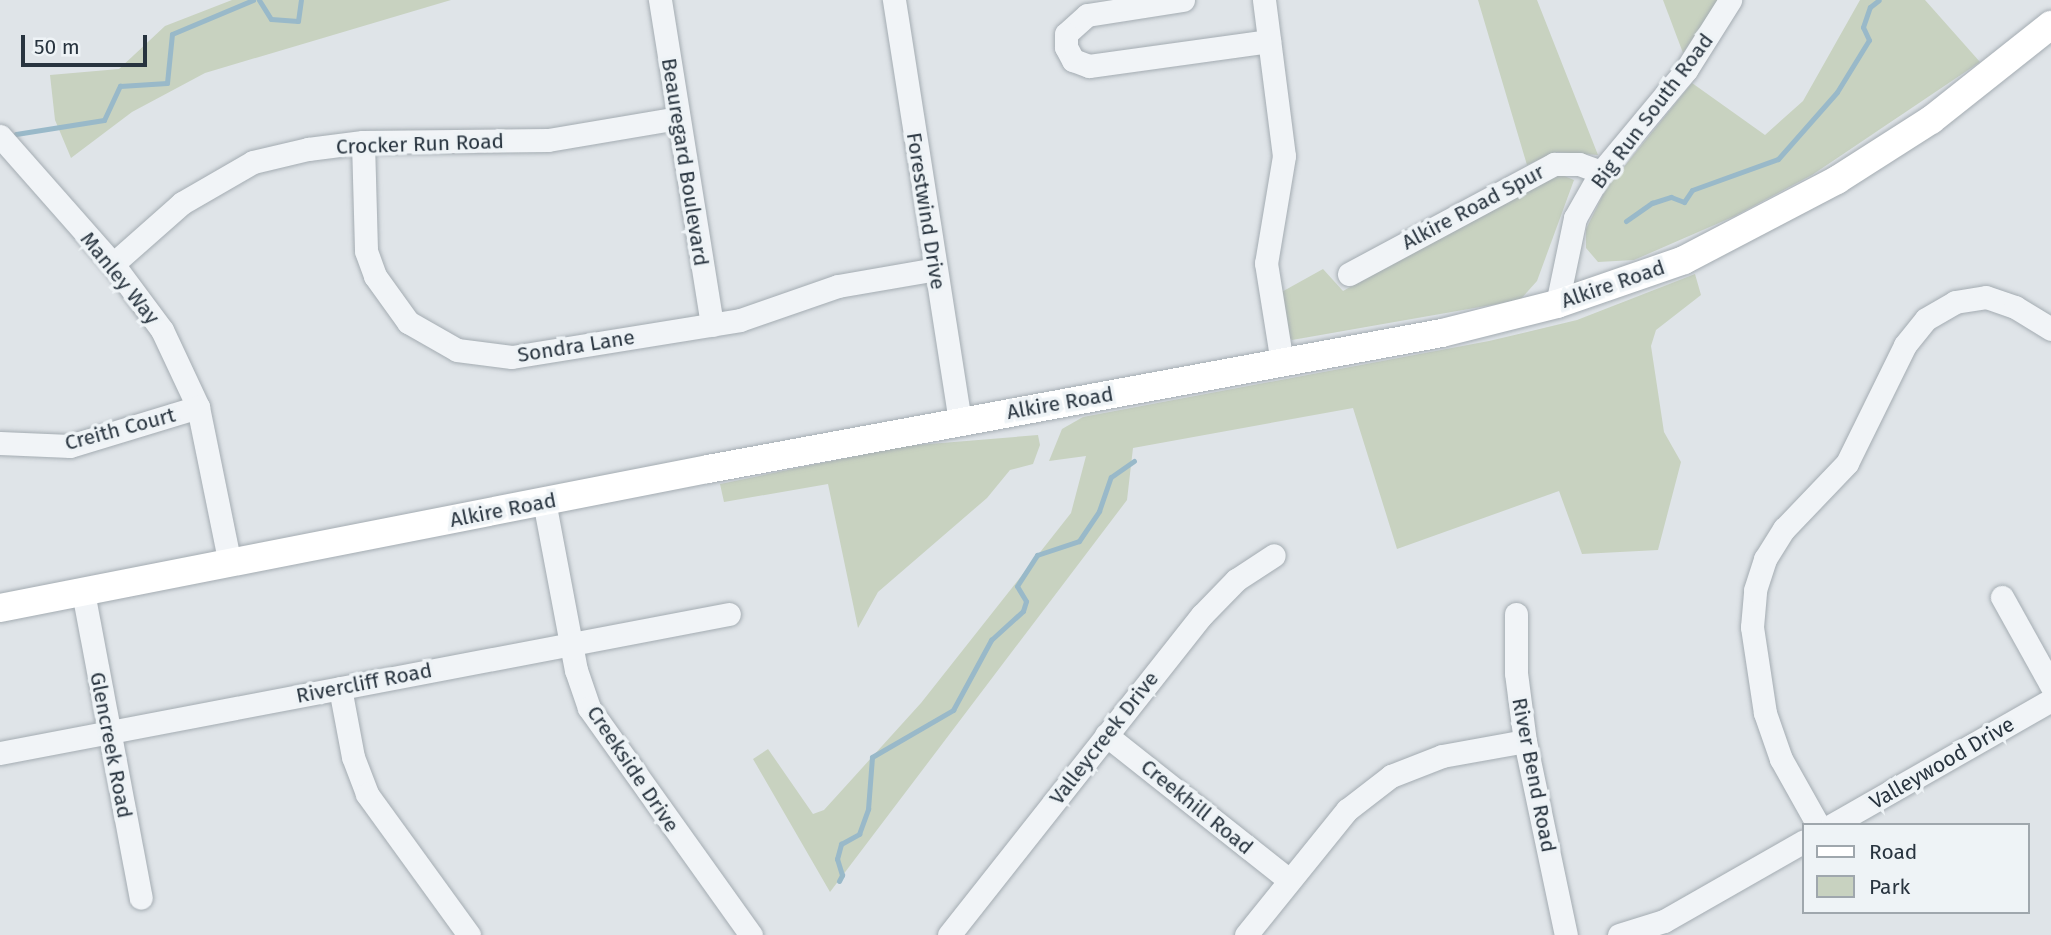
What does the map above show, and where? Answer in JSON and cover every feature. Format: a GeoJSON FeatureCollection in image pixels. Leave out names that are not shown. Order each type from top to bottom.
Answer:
{"type":"FeatureCollection","features":[{"type":"Feature","properties":{"kind":"main road","name":"Alkire Road"},"geometry":{"type":"LineString","coordinates":[[0,608],[960,421],[1442,333],[1557,304],[1684,260],[1837,180],[1939,114],[2051,25]]}},
{"type":"Feature","properties":{"kind":"street","name":"Beauregard Boulevard"},"geometry":{"type":"LineString","coordinates":[[660,0],[712,325]]}},
{"type":"Feature","properties":{"kind":"street","name":"Forestwind Drive"},"geometry":{"type":"LineString","coordinates":[[894,0],[960,421]]}},
{"type":"Feature","properties":{"kind":"street"},"geometry":{"type":"LineString","coordinates":[[1183,0],[1087,15],[1066,34],[1066,47],[1073,60],[1089,66],[1269,41]]}},
{"type":"Feature","properties":{"kind":"street"},"geometry":{"type":"LineString","coordinates":[[1264,0],[1284,156],[1266,263],[1283,362]]}},
{"type":"Feature","properties":{"kind":"street","name":"Big Run South Road"},"geometry":{"type":"LineString","coordinates":[[1557,304],[1575,219],[1601,172],[1686,71],[1730,0]]}},
{"type":"Feature","properties":{"kind":"street","name":"Crocker Run Road"},"geometry":{"type":"LineString","coordinates":[[113,264],[182,203],[229,172],[308,149],[363,142],[548,139],[678,118]]}},
{"type":"Feature","properties":{"kind":"street","name":"Manley Way"},"geometry":{"type":"LineString","coordinates":[[0,136],[113,264],[162,330],[198,407],[230,564]]}},
{"type":"Feature","properties":{"kind":"street","name":"Sondra Lane"},"geometry":{"type":"LineString","coordinates":[[363,142],[366,251],[390,301],[432,339],[457,350],[512,357],[712,325],[783,309],[857,282],[936,269]]}},
{"type":"Feature","properties":{"kind":"street","name":"Alkire Road Spur"},"geometry":{"type":"LineString","coordinates":[[1349,274],[1554,164],[1579,164],[1601,172]]}},
{"type":"Feature","properties":{"kind":"street"},"geometry":{"type":"LineString","coordinates":[[1817,823],[1781,758],[1765,713],[1752,627],[1755,590],[1765,559],[1784,529],[1847,463],[1914,331],[1955,302],[1986,298],[2015,307],[2051,328]]}},
{"type":"Feature","properties":{"kind":"street","name":"Creith Court"},"geometry":{"type":"LineString","coordinates":[[0,443],[70,446],[198,407]]}},
{"type":"Feature","properties":{"kind":"street","name":"Creekside Drive"},"geometry":{"type":"LineString","coordinates":[[544,501],[580,683],[595,719],[751,935]]}},
{"type":"Feature","properties":{"kind":"street","name":"Valleycreek Drive"},"geometry":{"type":"LineString","coordinates":[[949,935],[1202,615],[1236,580],[1274,555]]}},
{"type":"Feature","properties":{"kind":"street","name":"Glencreek Road"},"geometry":{"type":"LineString","coordinates":[[83,592],[141,898]]}},
{"type":"Feature","properties":{"kind":"street"},"geometry":{"type":"LineString","coordinates":[[2001,597],[2051,685]]}},
{"type":"Feature","properties":{"kind":"street","name":"Rivercliff Road"},"geometry":{"type":"LineString","coordinates":[[0,753],[729,614]]}},
{"type":"Feature","properties":{"kind":"street","name":"River Bend Road"},"geometry":{"type":"LineString","coordinates":[[1516,614],[1516,673],[1525,741],[1566,935]]}},
{"type":"Feature","properties":{"kind":"street"},"geometry":{"type":"LineString","coordinates":[[340,688],[353,757],[367,794],[469,935]]}},
{"type":"Feature","properties":{"kind":"street","name":"Valleywood Drive"},"geometry":{"type":"LineString","coordinates":[[1836,823],[2051,700]]}},
{"type":"Feature","properties":{"kind":"street","name":"Creekhill Road"},"geometry":{"type":"LineString","coordinates":[[1106,735],[1288,879]]}},
{"type":"Feature","properties":{"kind":"street"},"geometry":{"type":"LineString","coordinates":[[1246,935],[1288,879],[1347,810],[1391,776],[1443,755],[1525,741]]}},
{"type":"Feature","properties":{"kind":"street"},"geometry":{"type":"LineString","coordinates":[[1619,935],[1664,921],[1802,842]]}},
{"type":"Feature","properties":{"kind":"green space"},"geometry":{"type":"Polygon","coordinates":[[[232,0],[451,0],[205,73],[132,112],[71,158],[55,120],[50,75],[119,69],[165,26],[232,0]]]}},
{"type":"Feature","properties":{"kind":"green space"},"geometry":{"type":"Polygon","coordinates":[[[1478,0],[1537,0],[1598,155],[1557,152],[1527,165],[1478,0]]]}},
{"type":"Feature","properties":{"kind":"green space"},"geometry":{"type":"Polygon","coordinates":[[[1663,0],[1719,0],[1683,53],[1663,0]]]}},
{"type":"Feature","properties":{"kind":"green space"},"geometry":{"type":"Polygon","coordinates":[[[1860,0],[1925,0],[1980,62],[1812,175],[1735,216],[1634,260],[1598,262],[1586,248],[1586,229],[1606,189],[1692,83],[1765,135],[1803,101],[1860,0]]]}},
{"type":"Feature","properties":{"kind":"green space"},"geometry":{"type":"Polygon","coordinates":[[[1557,173],[1574,180],[1537,281],[1520,300],[1292,340],[1284,334],[1278,294],[1323,269],[1343,291],[1557,173]]]}},
{"type":"Feature","properties":{"kind":"green space"},"geometry":{"type":"Polygon","coordinates":[[[1695,274],[1701,295],[1656,330],[1651,346],[1664,432],[1681,462],[1658,550],[1582,554],[1559,491],[1397,549],[1353,408],[1133,448],[1127,500],[830,892],[753,759],[768,749],[813,814],[824,810],[921,703],[1071,513],[1086,456],[1049,461],[1062,429],[1083,417],[1489,341],[1577,320],[1695,274]]]}},
{"type":"Feature","properties":{"kind":"green space"},"geometry":{"type":"Polygon","coordinates":[[[1038,435],[1040,445],[1033,464],[1010,470],[987,498],[878,592],[858,628],[828,484],[724,502],[720,484],[905,446],[1038,435]]]}},
{"type":"Feature","properties":{"kind":"waterway"},"geometry":{"type":"LineString","coordinates":[[16,134],[104,120],[120,86],[167,83],[172,34],[253,0]]}},
{"type":"Feature","properties":{"kind":"waterway"},"geometry":{"type":"LineString","coordinates":[[259,0],[271,19],[298,21],[301,0]]}},
{"type":"Feature","properties":{"kind":"waterway"},"geometry":{"type":"LineString","coordinates":[[1626,221],[1652,203],[1671,197],[1684,202],[1692,190],[1778,159],[1837,92],[1869,40],[1863,27],[1870,7],[1879,0]]}},
{"type":"Feature","properties":{"kind":"waterway"},"geometry":{"type":"LineString","coordinates":[[839,881],[842,875],[837,859],[841,844],[859,834],[868,809],[872,757],[953,710],[991,640],[1023,611],[1026,601],[1017,586],[1037,555],[1079,541],[1099,511],[1111,477],[1134,461]]}}]}
